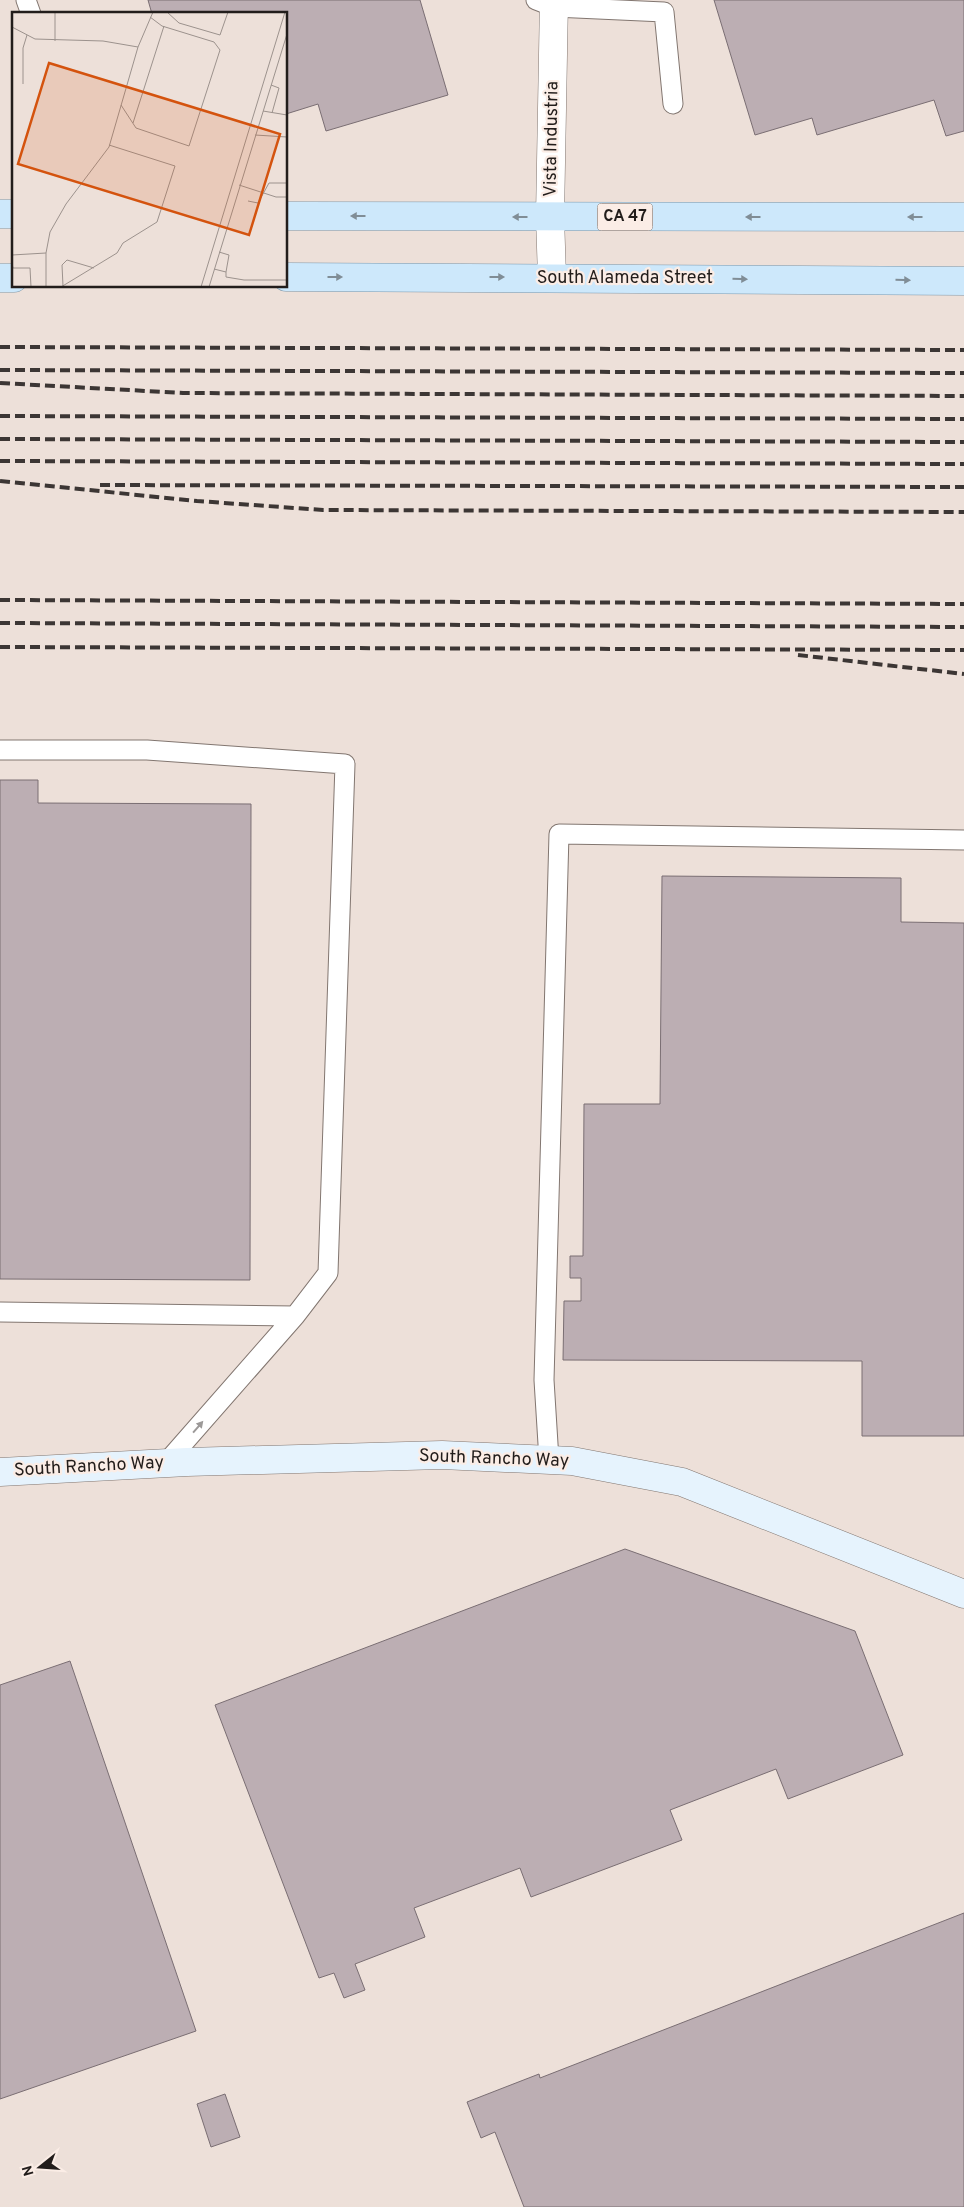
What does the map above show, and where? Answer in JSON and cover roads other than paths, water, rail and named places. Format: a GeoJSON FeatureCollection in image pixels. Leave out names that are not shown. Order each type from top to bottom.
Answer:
{"type":"FeatureCollection","features":[{"type":"Feature","properties":{"kind":"main road","name":"CA 47"},"geometry":{"type":"LineString","coordinates":[[288,216],[964,217]]}},
{"type":"Feature","properties":{"kind":"main road","name":"South Alameda Street"},"geometry":{"type":"LineString","coordinates":[[288,278],[552,277],[964,281]]}},
{"type":"Feature","properties":{"kind":"street","name":"Vista Industria"},"geometry":{"type":"LineString","coordinates":[[548,2],[552,277]]}},
{"type":"Feature","properties":{"kind":"street","name":"South Rancho Way"},"geometry":{"type":"LineString","coordinates":[[0,1472],[166,1464],[442,1455],[572,1461],[682,1482],[964,1594]]}},
{"type":"Feature","properties":{"kind":"lane"},"geometry":{"type":"LineString","coordinates":[[26,0],[30,12]]}},
{"type":"Feature","properties":{"kind":"lane"},"geometry":{"type":"LineString","coordinates":[[548,2],[664,12],[673,104]]}},
{"type":"Feature","properties":{"kind":"lane"},"geometry":{"type":"LineString","coordinates":[[0,750],[147,750],[345,764],[328,1273],[295,1316],[166,1464]]}},
{"type":"Feature","properties":{"kind":"lane"},"geometry":{"type":"LineString","coordinates":[[548,1460],[544,1380],[559,834],[964,840]]}},
{"type":"Feature","properties":{"kind":"lane"},"geometry":{"type":"LineString","coordinates":[[0,1312],[295,1316]]}},
{"type":"Feature","properties":{"kind":"railway"},"geometry":{"type":"LineString","coordinates":[[0,347],[964,350]]}},
{"type":"Feature","properties":{"kind":"railway"},"geometry":{"type":"LineString","coordinates":[[0,370],[964,373]]}},
{"type":"Feature","properties":{"kind":"railway"},"geometry":{"type":"LineString","coordinates":[[0,383],[183,393],[964,396]]}},
{"type":"Feature","properties":{"kind":"railway"},"geometry":{"type":"LineString","coordinates":[[0,416],[964,419]]}},
{"type":"Feature","properties":{"kind":"railway"},"geometry":{"type":"LineString","coordinates":[[0,439],[964,442]]}},
{"type":"Feature","properties":{"kind":"railway"},"geometry":{"type":"LineString","coordinates":[[0,461],[964,464]]}},
{"type":"Feature","properties":{"kind":"railway"},"geometry":{"type":"LineString","coordinates":[[0,481],[197,501],[323,510],[964,512]]}},
{"type":"Feature","properties":{"kind":"railway"},"geometry":{"type":"LineString","coordinates":[[100,485],[964,487]]}},
{"type":"Feature","properties":{"kind":"railway"},"geometry":{"type":"LineString","coordinates":[[0,600],[964,604]]}},
{"type":"Feature","properties":{"kind":"railway"},"geometry":{"type":"LineString","coordinates":[[0,623],[964,627]]}},
{"type":"Feature","properties":{"kind":"railway"},"geometry":{"type":"LineString","coordinates":[[0,647],[964,650]]}},
{"type":"Feature","properties":{"kind":"railway"},"geometry":{"type":"LineString","coordinates":[[798,655],[964,674]]}}]}
